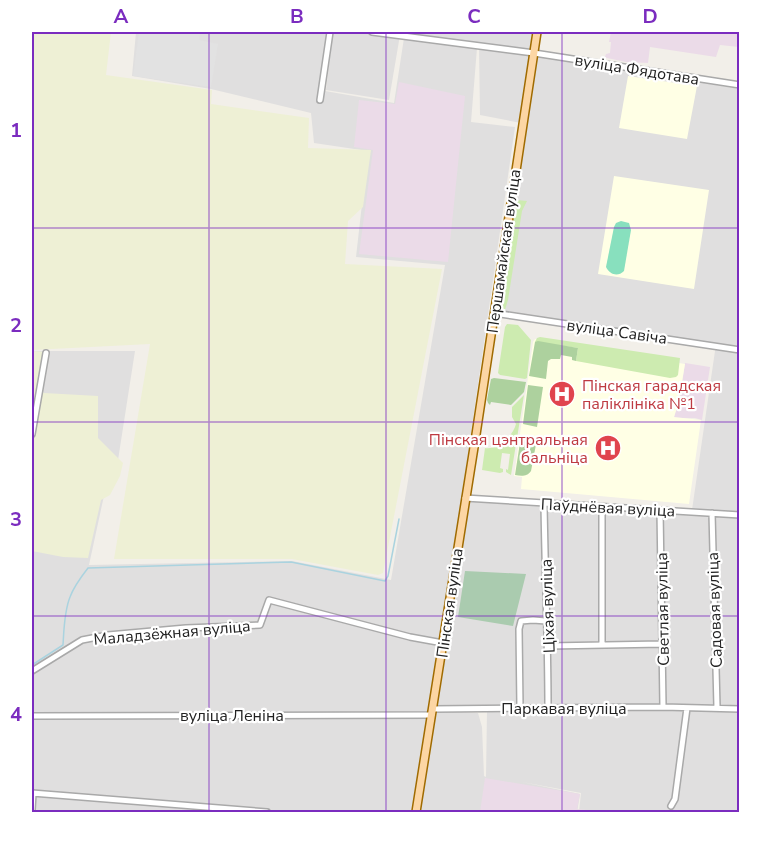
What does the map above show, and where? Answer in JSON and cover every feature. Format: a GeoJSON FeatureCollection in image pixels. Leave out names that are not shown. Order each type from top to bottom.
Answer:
{"type":"FeatureCollection","features":[{"type":"Feature","properties":{"kind":"main road","name":"Першамайская вуліца"},"geometry":{"type":"LineString","coordinates":[[465,498],[537,32]]}},
{"type":"Feature","properties":{"kind":"main road","name":"Пінская вуліца"},"geometry":{"type":"LineString","coordinates":[[416,813],[435,711],[465,498]]}},
{"type":"Feature","properties":{"kind":"street","name":"вуліца Фядотава"},"geometry":{"type":"LineString","coordinates":[[372,32],[534,53],[740,85]]}},
{"type":"Feature","properties":{"kind":"street"},"geometry":{"type":"LineString","coordinates":[[320,100],[330,33]]}},
{"type":"Feature","properties":{"kind":"street","name":"вуліца Савіча"},"geometry":{"type":"LineString","coordinates":[[494,313],[740,350]]}},
{"type":"Feature","properties":{"kind":"street"},"geometry":{"type":"LineString","coordinates":[[32,434],[46,353]]}},
{"type":"Feature","properties":{"kind":"street","name":"Паўднёвая вуліца"},"geometry":{"type":"LineString","coordinates":[[465,498],[740,515]]}},
{"type":"Feature","properties":{"kind":"street","name":"Ціхая вуліца"},"geometry":{"type":"LineString","coordinates":[[544,503],[548,708]]}},
{"type":"Feature","properties":{"kind":"street"},"geometry":{"type":"LineString","coordinates":[[602,507],[602,645]]}},
{"type":"Feature","properties":{"kind":"street","name":"Светлая вуліца"},"geometry":{"type":"LineString","coordinates":[[660,510],[663,707]]}},
{"type":"Feature","properties":{"kind":"street","name":"Садовая вуліца"},"geometry":{"type":"LineString","coordinates":[[712,513],[717,708]]}},
{"type":"Feature","properties":{"kind":"street","name":"Маладзёжная вуліца"},"geometry":{"type":"LineString","coordinates":[[32,672],[82,640],[108,635],[186,628],[260,625],[268,600],[443,644]]}},
{"type":"Feature","properties":{"kind":"street"},"geometry":{"type":"LineString","coordinates":[[520,708],[519,629],[521,621],[546,621]]}},
{"type":"Feature","properties":{"kind":"street"},"geometry":{"type":"LineString","coordinates":[[548,646],[663,644]]}},
{"type":"Feature","properties":{"kind":"street","name":"Паркавая вуліца"},"geometry":{"type":"LineString","coordinates":[[435,711],[663,707],[740,709]]}},
{"type":"Feature","properties":{"kind":"street"},"geometry":{"type":"LineString","coordinates":[[671,806],[675,799],[687,708]]}},
{"type":"Feature","properties":{"kind":"street","name":"вуліца Леніна"},"geometry":{"type":"LineString","coordinates":[[32,716],[435,711]]}},
{"type":"Feature","properties":{"kind":"street"},"geometry":{"type":"LineString","coordinates":[[32,810],[32,793],[267,813]]}},
{"type":"Feature","properties":{"kind":"shaded area"},"geometry":{"type":"Polygon","coordinates":[[[32,32],[111,32],[106,75],[212,90],[211,104],[309,118],[308,148],[371,150],[363,207],[348,221],[345,264],[442,269],[383,573],[378,575],[292,559],[114,559],[150,344],[32,350],[32,32]]]}},
{"type":"Feature","properties":{"kind":"shaded area"},"geometry":{"type":"Polygon","coordinates":[[[136,32],[332,32],[325,91],[394,103],[404,38],[477,48],[471,122],[515,127],[429,710],[478,713],[482,727],[484,776],[486,777],[487,711],[437,710],[470,498],[739,515],[739,812],[579,812],[581,793],[522,782],[580,794],[577,812],[32,812],[32,351],[135,351],[118,460],[105,491],[89,565],[292,561],[391,580],[445,265],[356,257],[368,151],[314,143],[311,113],[211,89],[132,76],[136,32]]]}},
{"type":"Feature","properties":{"kind":"shaded area"},"geometry":{"type":"Polygon","coordinates":[[[139,32],[200,32],[199,40],[218,44],[211,87],[133,76],[139,32]]]}},
{"type":"Feature","properties":{"kind":"shaded area"},"geometry":{"type":"Polygon","coordinates":[[[333,32],[532,32],[521,123],[480,115],[479,46],[400,35],[389,100],[326,90],[333,32]]]}},
{"type":"Feature","properties":{"kind":"shaded area"},"geometry":{"type":"Polygon","coordinates":[[[611,32],[739,32],[739,47],[720,45],[716,57],[650,47],[648,63],[626,62],[605,57],[610,53],[611,32]]]}},
{"type":"Feature","properties":{"kind":"shaded area"},"geometry":{"type":"Polygon","coordinates":[[[535,54],[739,89],[739,513],[692,510],[716,344],[497,311],[535,54]]]}},
{"type":"Feature","properties":{"kind":"shaded area"},"geometry":{"type":"Polygon","coordinates":[[[628,76],[697,86],[687,139],[619,128],[628,76]]]}},
{"type":"Feature","properties":{"kind":"shaded area"},"geometry":{"type":"Polygon","coordinates":[[[399,82],[465,96],[448,262],[359,254],[373,150],[354,147],[359,100],[395,104],[399,82]]]}},
{"type":"Feature","properties":{"kind":"shaded area"},"geometry":{"type":"Polygon","coordinates":[[[614,176],[709,190],[694,289],[598,274],[614,176]]]}},
{"type":"Feature","properties":{"kind":"shaded area","name":"Пінская цэнтральная бальніца"},"geometry":{"type":"Polygon","coordinates":[[[535,339],[685,364],[674,417],[701,420],[689,504],[521,489],[522,477],[514,476],[535,339]]]}},
{"type":"Feature","properties":{"kind":"shaded area"},"geometry":{"type":"Polygon","coordinates":[[[32,351],[48,352],[42,391],[44,393],[98,396],[98,438],[123,463],[120,476],[110,495],[101,500],[88,558],[63,557],[32,551],[32,351]]]}},
{"type":"Feature","properties":{"kind":"shaded area"},"geometry":{"type":"Polygon","coordinates":[[[685,363],[710,367],[702,420],[674,418],[676,407],[679,405],[685,363]]]}},
{"type":"Feature","properties":{"kind":"shaded area"},"geometry":{"type":"Polygon","coordinates":[[[465,571],[526,574],[513,626],[458,617],[465,571]]]}},
{"type":"Feature","properties":{"kind":"shaded area"},"geometry":{"type":"Polygon","coordinates":[[[485,778],[580,794],[577,809],[608,812],[480,812],[485,778]]]}},
{"type":"Feature","properties":{"kind":"green space"},"geometry":{"type":"Polygon","coordinates":[[[517,200],[527,201],[522,211],[505,310],[500,306],[517,200]]]}},
{"type":"Feature","properties":{"kind":"green space"},"geometry":{"type":"Polygon","coordinates":[[[621,221],[629,223],[631,230],[624,271],[614,274],[606,267],[614,227],[621,221]]]}},
{"type":"Feature","properties":{"kind":"green space"},"geometry":{"type":"Polygon","coordinates":[[[507,324],[518,325],[531,340],[527,378],[525,379],[498,373],[507,324]]]}},
{"type":"Feature","properties":{"kind":"green space"},"geometry":{"type":"Polygon","coordinates":[[[540,337],[680,358],[678,375],[670,378],[576,361],[578,348],[535,342],[540,337]]]}},
{"type":"Feature","properties":{"kind":"green space"},"geometry":{"type":"Polygon","coordinates":[[[535,342],[578,348],[576,361],[572,360],[572,357],[561,355],[560,359],[548,361],[546,379],[529,376],[535,342]]]}},
{"type":"Feature","properties":{"kind":"green space"},"geometry":{"type":"Polygon","coordinates":[[[491,379],[526,382],[524,392],[511,405],[491,402],[490,405],[487,400],[491,379]]]}},
{"type":"Feature","properties":{"kind":"green space"},"geometry":{"type":"Polygon","coordinates":[[[528,385],[543,387],[537,427],[523,424],[528,385]]]}},
{"type":"Feature","properties":{"kind":"green space"},"geometry":{"type":"Polygon","coordinates":[[[524,395],[511,475],[506,472],[510,454],[502,453],[500,468],[503,472],[482,470],[485,448],[495,447],[512,433],[516,424],[512,417],[512,407],[524,395]]]}},
{"type":"Feature","properties":{"kind":"green space"},"geometry":{"type":"Polygon","coordinates":[[[521,436],[537,439],[531,471],[522,476],[515,475],[521,436]]]}},
{"type":"Feature","properties":{"kind":"waterway"},"geometry":{"type":"LineString","coordinates":[[32,665],[63,645],[68,603],[76,585],[88,568],[291,562],[385,581],[388,576],[399,519]]}},
{"type":"Feature","properties":{"kind":"place","name":"Пінская гарадская паліклініка №1"},"geometry":{"type":"Point","coordinates":[562,394]}},
{"type":"Feature","properties":{"kind":"place","name":"Пінская цэнтральная бальніца"},"geometry":{"type":"Point","coordinates":[608,448]}}]}
